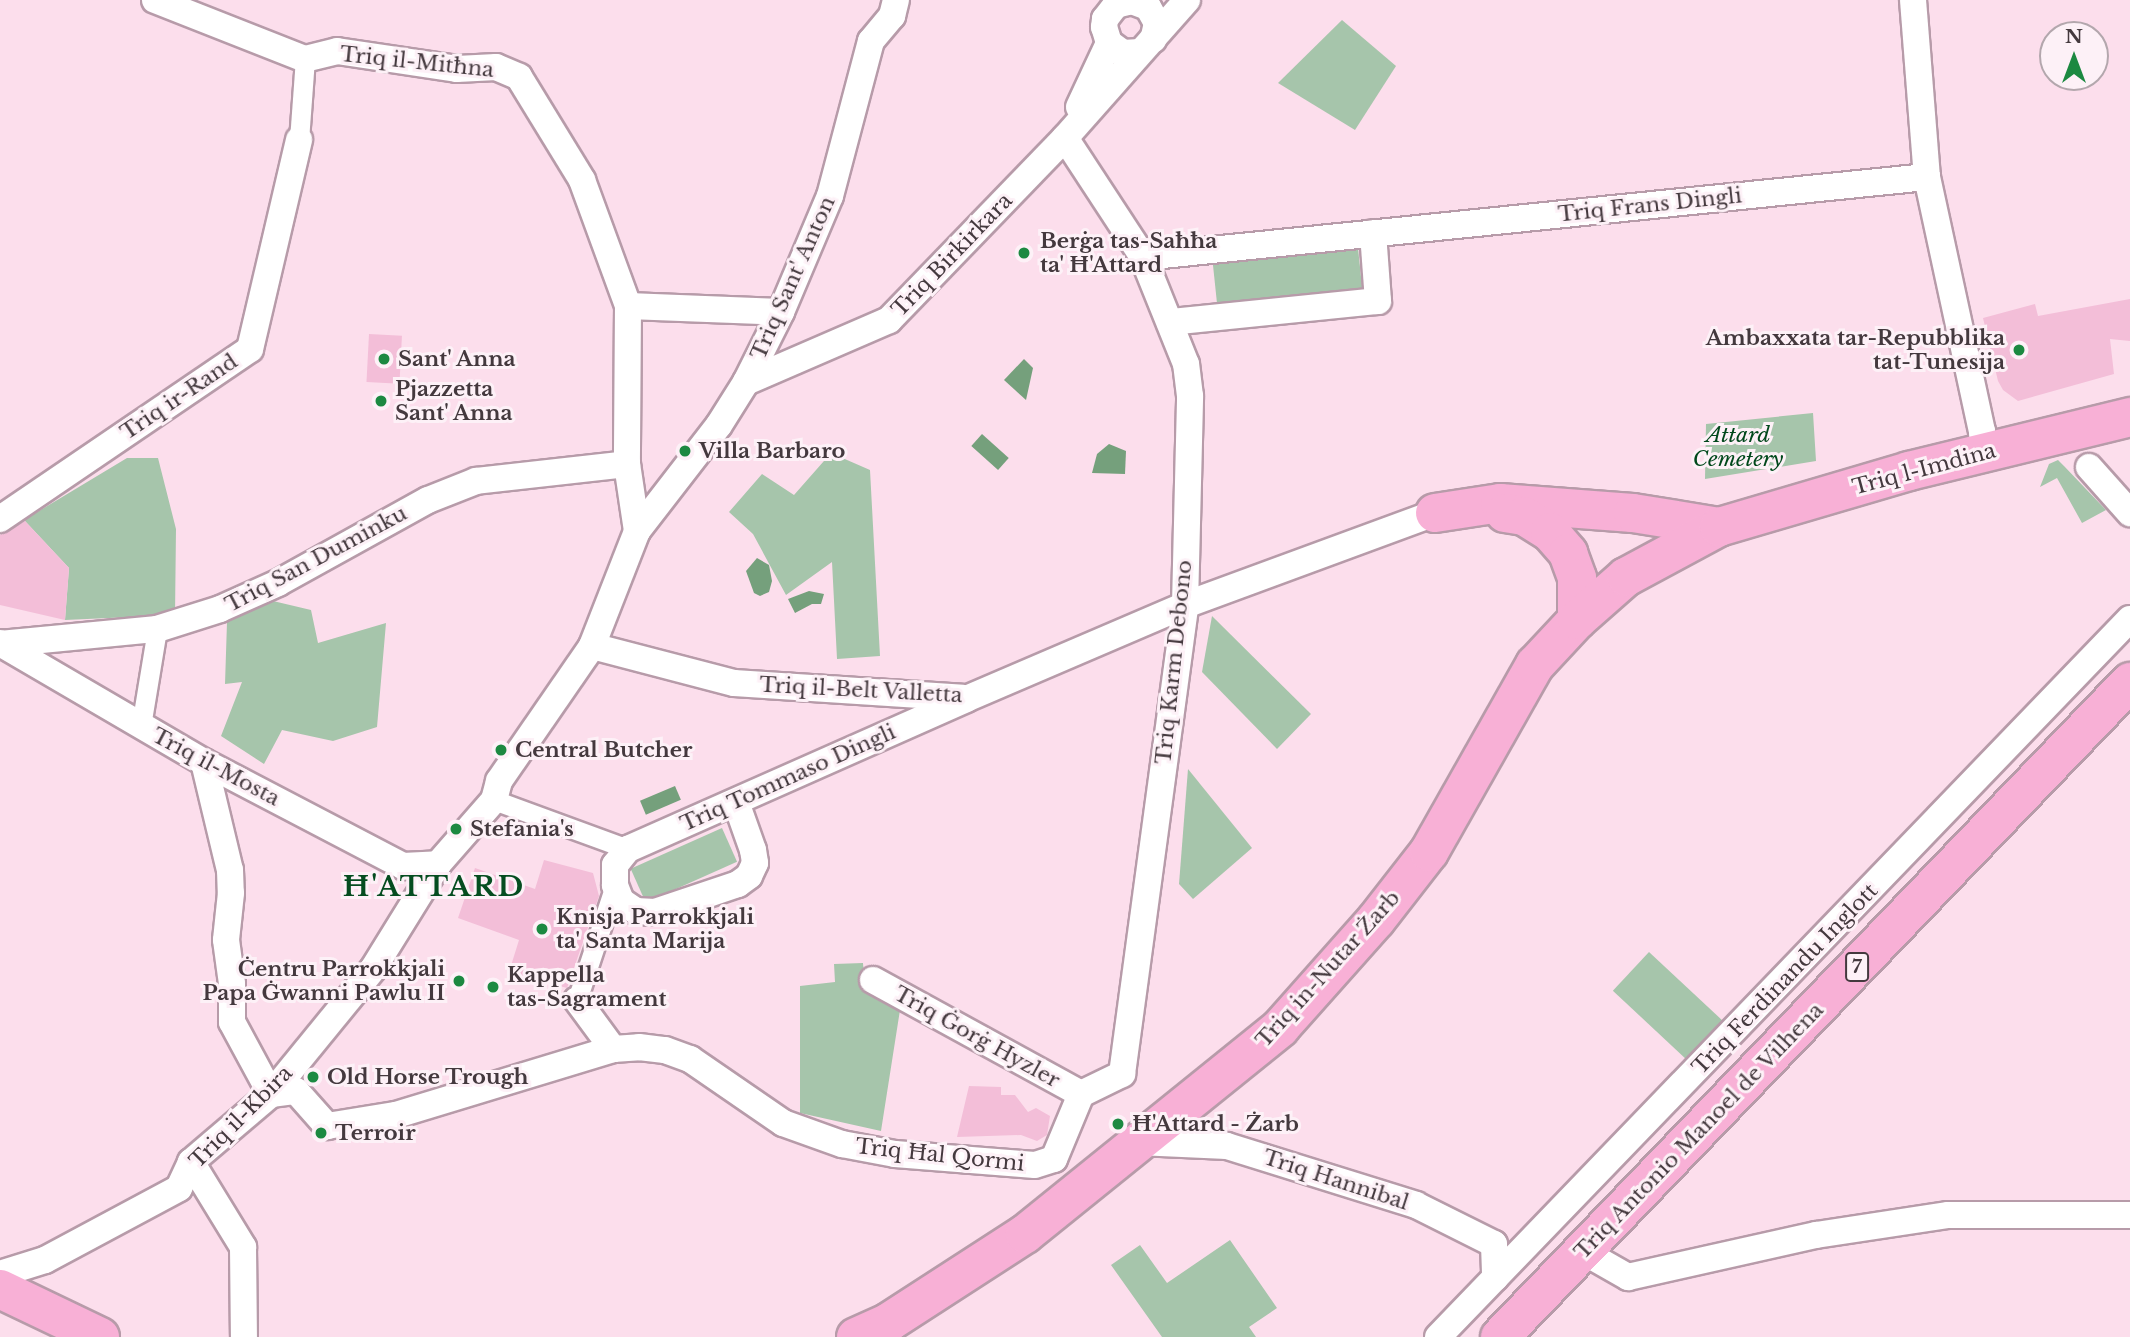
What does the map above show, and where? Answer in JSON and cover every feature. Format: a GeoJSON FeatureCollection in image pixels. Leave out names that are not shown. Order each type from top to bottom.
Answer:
{"type":"FeatureCollection","features":[{"type":"Feature","properties":{"kind":"highway","name":"Triq l-Imdina"},"geometry":{"type":"LineString","coordinates":[[1719,527],[1909,471],[1982,442],[2130,417]]}},
{"type":"Feature","properties":{"kind":"highway"},"geometry":{"type":"LineString","coordinates":[[1435,513],[1500,503],[1633,513],[1719,527]]}},
{"type":"Feature","properties":{"kind":"highway"},"geometry":{"type":"LineString","coordinates":[[1435,513],[1493,512],[1524,516],[1550,532],[1568,553],[1577,578],[1577,620]]}},
{"type":"Feature","properties":{"kind":"highway","name":"Triq in-Nutar Żarb"},"geometry":{"type":"LineString","coordinates":[[856,1337],[890,1322],[1026,1234],[1280,1028],[1376,920],[1430,852],[1535,665],[1577,620],[1626,578],[1719,527]]}},
{"type":"Feature","properties":{"kind":"highway","name":"Triq Antonio Manoel de Vilhena"},"geometry":{"type":"LineString","coordinates":[[1500,1337],[2130,682]]}},
{"type":"Feature","properties":{"kind":"highway"},"geometry":{"type":"LineString","coordinates":[[7,1287],[100,1337]]}},
{"type":"Feature","properties":{"kind":"street"},"geometry":{"type":"LineString","coordinates":[[155,0],[305,58],[299,140]]}},
{"type":"Feature","properties":{"kind":"street","name":"Triq Sant' Anton"},"geometry":{"type":"LineString","coordinates":[[637,531],[719,425],[746,382],[781,312],[830,196],[871,41],[892,16],[896,0]]}},
{"type":"Feature","properties":{"kind":"street","name":"Triq Birkirkara"},"geometry":{"type":"LineString","coordinates":[[746,382],[889,320],[1065,138],[1186,0]]}},
{"type":"Feature","properties":{"kind":"street"},"geometry":{"type":"LineString","coordinates":[[1913,0],[1927,177],[1982,442]]}},
{"type":"Feature","properties":{"kind":"street","name":"Triq Birkirkara"},"geometry":{"type":"LineString","coordinates":[[1065,138],[1109,43],[1104,27],[1107,8],[1144,2],[1157,23],[1146,46]]}},
{"type":"Feature","properties":{"kind":"street"},"geometry":{"type":"LineString","coordinates":[[1109,43],[1123,52],[1146,46]]}},
{"type":"Feature","properties":{"kind":"street","name":"Triq il-Mitħna"},"geometry":{"type":"LineString","coordinates":[[305,58],[337,51],[457,69],[496,67],[519,77],[582,180],[628,306],[627,464],[637,531]]}},
{"type":"Feature","properties":{"kind":"street","name":"Triq Karm Debono"},"geometry":{"type":"LineString","coordinates":[[1065,138],[1143,257],[1185,364],[1190,396],[1185,605],[1122,1074],[1081,1094]]}},
{"type":"Feature","properties":{"kind":"street","name":"Triq ir-Rand"},"geometry":{"type":"LineString","coordinates":[[0,519],[250,349],[299,140]]}},
{"type":"Feature","properties":{"kind":"street","name":"Triq Frans Dingli"},"geometry":{"type":"LineString","coordinates":[[1143,257],[1927,177]]}},
{"type":"Feature","properties":{"kind":"street"},"geometry":{"type":"LineString","coordinates":[[1170,322],[1378,301],[1373,233]]}},
{"type":"Feature","properties":{"kind":"street"},"geometry":{"type":"LineString","coordinates":[[628,306],[781,312]]}},
{"type":"Feature","properties":{"kind":"street","name":"Triq San Duminku"},"geometry":{"type":"LineString","coordinates":[[1,644],[157,629],[220,609],[278,583],[428,500],[476,481],[627,464]]}},
{"type":"Feature","properties":{"kind":"street"},"geometry":{"type":"LineString","coordinates":[[2089,467],[2129,508]]}},
{"type":"Feature","properties":{"kind":"street","name":"Triq il-Belt Valletta"},"geometry":{"type":"LineString","coordinates":[[592,646],[734,683],[966,699],[1185,605],[1435,513]]}},
{"type":"Feature","properties":{"kind":"street","name":"Triq il-Kbira"},"geometry":{"type":"LineString","coordinates":[[7,1287],[45,1260],[89,1239],[178,1188],[191,1163],[271,1094],[373,969],[438,864],[494,800],[499,781],[592,646],[637,531]]}},
{"type":"Feature","properties":{"kind":"street","name":"Triq Ferdinandu Inglott"},"geometry":{"type":"LineString","coordinates":[[1438,1337],[2130,619]]}},
{"type":"Feature","properties":{"kind":"street"},"geometry":{"type":"LineString","coordinates":[[141,726],[157,629]]}},
{"type":"Feature","properties":{"kind":"street","name":"Triq il-Mosta"},"geometry":{"type":"LineString","coordinates":[[1,644],[204,762],[403,866],[438,864]]}},
{"type":"Feature","properties":{"kind":"street","name":"Triq Tommaso Dingli"},"geometry":{"type":"LineString","coordinates":[[619,867],[736,802],[966,699]]}},
{"type":"Feature","properties":{"kind":"street"},"geometry":{"type":"LineString","coordinates":[[204,762],[230,870],[231,893],[226,940],[232,984],[232,1022],[271,1094]]}},
{"type":"Feature","properties":{"kind":"street"},"geometry":{"type":"LineString","coordinates":[[494,800],[619,867]]}},
{"type":"Feature","properties":{"kind":"street"},"geometry":{"type":"LineString","coordinates":[[619,867],[621,901],[636,911],[655,912],[738,884],[749,876],[755,863],[736,802]]}},
{"type":"Feature","properties":{"kind":"street"},"geometry":{"type":"LineString","coordinates":[[613,1049],[577,1000],[619,867]]}},
{"type":"Feature","properties":{"kind":"street","name":"Triq Ġorġ Hyzler"},"geometry":{"type":"LineString","coordinates":[[873,980],[1081,1094]]}},
{"type":"Feature","properties":{"kind":"street","name":"Triq Ħal Qormi"},"geometry":{"type":"LineString","coordinates":[[271,1094],[296,1091],[327,1126],[396,1115],[613,1049],[665,1050],[690,1059],[783,1123],[842,1144],[895,1154],[1035,1165],[1054,1159],[1063,1144],[1081,1094]]}},
{"type":"Feature","properties":{"kind":"street","name":"Triq Hannibal"},"geometry":{"type":"LineString","coordinates":[[1138,1142],[1227,1146],[1416,1205],[1494,1244],[1494,1278]]}},
{"type":"Feature","properties":{"kind":"street"},"geometry":{"type":"LineString","coordinates":[[191,1163],[243,1247],[244,1337]]}},
{"type":"Feature","properties":{"kind":"street"},"geometry":{"type":"LineString","coordinates":[[1584,1252],[1628,1277],[1816,1236],[1948,1215],[2130,1215]]}},
{"type":"Feature","properties":{"kind":"green space"},"geometry":{"type":"Polygon","coordinates":[[[1342,20],[1396,66],[1355,130],[1278,83],[1342,20]]]}},
{"type":"Feature","properties":{"kind":"green space"},"geometry":{"type":"Polygon","coordinates":[[[1358,248],[1362,288],[1217,303],[1213,263],[1358,248]]]}},
{"type":"Feature","properties":{"kind":"green space","name":"Attard Cemetery"},"geometry":{"type":"Polygon","coordinates":[[[1813,413],[1816,461],[1705,479],[1706,424],[1813,413]]]}},
{"type":"Feature","properties":{"kind":"green space"},"geometry":{"type":"Polygon","coordinates":[[[831,453],[870,470],[880,656],[837,659],[832,562],[786,595],[753,534],[729,512],[762,474],[794,495],[831,453]]]}},
{"type":"Feature","properties":{"kind":"green space"},"geometry":{"type":"Polygon","coordinates":[[[127,458],[158,458],[176,529],[175,615],[65,620],[69,568],[24,520],[127,458]]]}},
{"type":"Feature","properties":{"kind":"green space"},"geometry":{"type":"Polygon","coordinates":[[[2058,460],[2106,510],[2082,523],[2057,478],[2040,487],[2049,464],[2058,460]]]}},
{"type":"Feature","properties":{"kind":"green space"},"geometry":{"type":"Polygon","coordinates":[[[273,601],[311,610],[318,643],[386,623],[377,727],[333,741],[282,730],[264,764],[221,736],[242,682],[225,684],[227,622],[273,601]]]}},
{"type":"Feature","properties":{"kind":"green space"},"geometry":{"type":"Polygon","coordinates":[[[1212,616],[1311,714],[1277,749],[1202,672],[1212,616]]]}},
{"type":"Feature","properties":{"kind":"green space"},"geometry":{"type":"Polygon","coordinates":[[[1188,769],[1252,848],[1193,899],[1179,884],[1188,769]]]}},
{"type":"Feature","properties":{"kind":"green space"},"geometry":{"type":"Polygon","coordinates":[[[722,828],[737,862],[646,902],[631,869],[722,828]]]}},
{"type":"Feature","properties":{"kind":"green space"},"geometry":{"type":"Polygon","coordinates":[[[1649,952],[1723,1021],[1687,1060],[1613,991],[1649,952]]]}},
{"type":"Feature","properties":{"kind":"green space"},"geometry":{"type":"Polygon","coordinates":[[[863,963],[865,993],[900,1010],[881,1131],[800,1113],[800,986],[835,982],[834,964],[863,963]]]}},
{"type":"Feature","properties":{"kind":"green space"},"geometry":{"type":"Polygon","coordinates":[[[1230,1240],[1277,1308],[1249,1327],[1256,1337],[1162,1337],[1111,1265],[1140,1245],[1167,1283],[1230,1240]]]}},
{"type":"Feature","properties":{"kind":"shaded area"},"geometry":{"type":"Polygon","coordinates":[[[1024,359],[1033,368],[1026,400],[1004,380],[1024,359]]]}},
{"type":"Feature","properties":{"kind":"shaded area"},"geometry":{"type":"Polygon","coordinates":[[[982,434],[1009,458],[998,470],[971,446],[982,434]]]}},
{"type":"Feature","properties":{"kind":"shaded area"},"geometry":{"type":"Polygon","coordinates":[[[1109,444],[1126,451],[1125,474],[1092,473],[1097,454],[1109,444]]]}},
{"type":"Feature","properties":{"kind":"shaded area"},"geometry":{"type":"Polygon","coordinates":[[[757,558],[769,565],[772,581],[769,592],[760,596],[754,593],[746,571],[757,558]]]}},
{"type":"Feature","properties":{"kind":"shaded area"},"geometry":{"type":"Polygon","coordinates":[[[809,591],[824,594],[821,604],[812,604],[795,613],[788,599],[809,591]]]}},
{"type":"Feature","properties":{"kind":"shaded area"},"geometry":{"type":"Polygon","coordinates":[[[675,786],[681,800],[646,815],[640,801],[675,786]]]}},
{"type":"Feature","properties":{"kind":"building"},"geometry":{"type":"Polygon","coordinates":[[[2130,299],[2130,341],[2110,339],[2114,374],[2018,401],[2003,390],[1998,381],[1983,318],[2035,304],[2038,316],[2130,299]]]}},
{"type":"Feature","properties":{"kind":"building","name":"Sant' Anna"},"geometry":{"type":"Polygon","coordinates":[[[369,334],[402,336],[399,384],[366,382],[369,334]]]}},
{"type":"Feature","properties":{"kind":"building"},"geometry":{"type":"Polygon","coordinates":[[[25,521],[69,568],[65,620],[0,605],[0,535],[25,521]]]}},
{"type":"Feature","properties":{"kind":"building","name":"Knisja Parrokkjali ta' Santa Marija"},"geometry":{"type":"Polygon","coordinates":[[[544,860],[593,873],[599,896],[567,988],[509,972],[519,940],[458,918],[475,868],[535,889],[544,860]]]}},
{"type":"Feature","properties":{"kind":"building"},"geometry":{"type":"Polygon","coordinates":[[[969,1086],[1001,1087],[1001,1095],[1015,1095],[1028,1112],[1036,1108],[1050,1116],[1047,1135],[1037,1141],[1021,1135],[957,1137],[969,1086]]]}},
{"type":"Feature","properties":{"kind":"place","name":"Berġa tas-Saħħa ta' Ħ'Attard"},"geometry":{"type":"Point","coordinates":[1024,253]}},
{"type":"Feature","properties":{"kind":"place","name":"Ambaxxata tar-Repubblika tat-Tunesija"},"geometry":{"type":"Point","coordinates":[2019,350]}},
{"type":"Feature","properties":{"kind":"place","name":"Sant' Anna"},"geometry":{"type":"Point","coordinates":[384,359]}},
{"type":"Feature","properties":{"kind":"place","name":"Pjazzetta Sant' Anna"},"geometry":{"type":"Point","coordinates":[381,401]}},
{"type":"Feature","properties":{"kind":"place","name":"Villa Barbaro"},"geometry":{"type":"Point","coordinates":[685,451]}},
{"type":"Feature","properties":{"kind":"place","name":"Central Butcher"},"geometry":{"type":"Point","coordinates":[501,750]}},
{"type":"Feature","properties":{"kind":"place","name":"Stefania's"},"geometry":{"type":"Point","coordinates":[456,829]}},
{"type":"Feature","properties":{"kind":"place","name":"Knisja Parrokkjali ta' Santa Marija"},"geometry":{"type":"Point","coordinates":[542,929]}},
{"type":"Feature","properties":{"kind":"place","name":"Ċentru Parrokkjali Papa Ġwanni Pawlu II"},"geometry":{"type":"Point","coordinates":[459,981]}},
{"type":"Feature","properties":{"kind":"place","name":"Kappella tas-Sagrament"},"geometry":{"type":"Point","coordinates":[493,987]}},
{"type":"Feature","properties":{"kind":"place","name":"Old Horse Trough"},"geometry":{"type":"Point","coordinates":[313,1077]}},
{"type":"Feature","properties":{"kind":"place","name":"Ħ'Attard - Żarb"},"geometry":{"type":"Point","coordinates":[1118,1124]}},
{"type":"Feature","properties":{"kind":"place","name":"Terroir"},"geometry":{"type":"Point","coordinates":[321,1133]}},
{"type":"Feature","properties":{"kind":"district","name":"Ħ'ATTARD"},"geometry":{"type":"Point","coordinates":[434,887]}}]}
